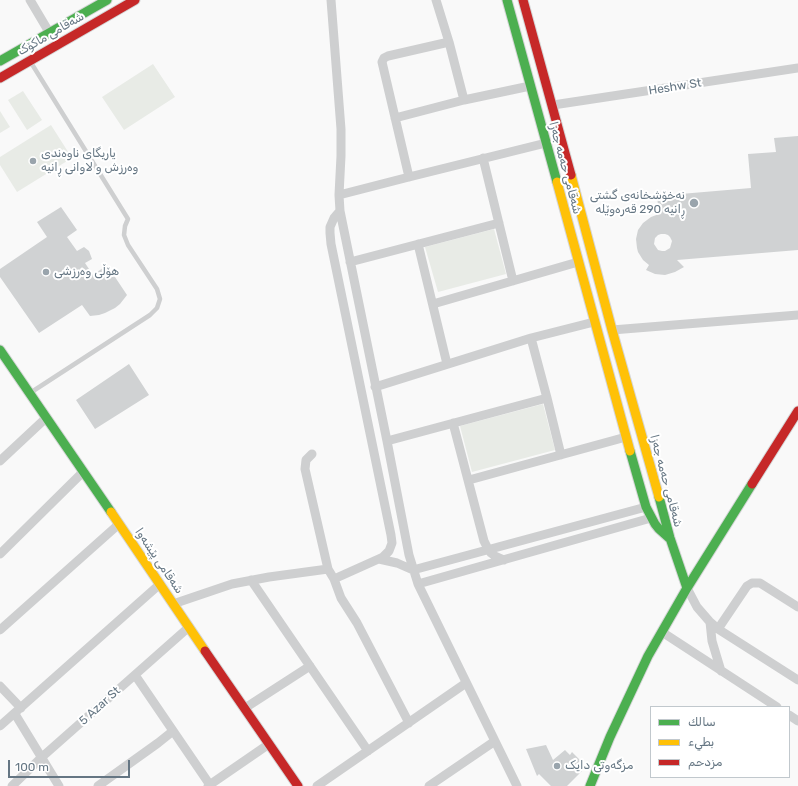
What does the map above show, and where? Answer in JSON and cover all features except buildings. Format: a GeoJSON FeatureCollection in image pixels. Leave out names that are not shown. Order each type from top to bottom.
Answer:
{"type":"FeatureCollection","features":[{"type":"Feature","properties":{"kind":"street"},"geometry":{"type":"LineString","coordinates":[[30,0],[49,32]]}},
{"type":"Feature","properties":{"kind":"street","name":"شەقامی ماکۆک"},"geometry":{"type":"LineString","coordinates":[[0,62],[106,0]]}},
{"type":"Feature","properties":{"kind":"street","name":"شەقامی ماکۆک"},"geometry":{"type":"LineString","coordinates":[[0,78],[135,0]]}},
{"type":"Feature","properties":{"kind":"street"},"geometry":{"type":"LineString","coordinates":[[332,0],[341,129],[340,210],[409,555],[418,584],[517,786]]}},
{"type":"Feature","properties":{"kind":"street"},"geometry":{"type":"LineString","coordinates":[[436,0],[464,100]]}},
{"type":"Feature","properties":{"kind":"street","name":"شەقامی حەمە جەزا"},"geometry":{"type":"LineString","coordinates":[[507,0],[594,322],[646,507],[659,529],[670,538]]}},
{"type":"Feature","properties":{"kind":"street","name":"شەقامی حەمە جەزا"},"geometry":{"type":"LineString","coordinates":[[523,0],[553,105],[612,330],[670,538]]}},
{"type":"Feature","properties":{"kind":"street"},"geometry":{"type":"LineString","coordinates":[[409,177],[382,62],[384,58],[388,56],[449,42]]}},
{"type":"Feature","properties":{"kind":"street","name":"Heshw St"},"geometry":{"type":"LineString","coordinates":[[553,105],[798,68]]}},
{"type":"Feature","properties":{"kind":"street"},"geometry":{"type":"LineString","coordinates":[[395,118],[464,100],[530,86]]}},
{"type":"Feature","properties":{"kind":"street"},"geometry":{"type":"LineString","coordinates":[[339,195],[546,143]]}},
{"type":"Feature","properties":{"kind":"street"},"geometry":{"type":"LineString","coordinates":[[550,158],[566,154]]}},
{"type":"Feature","properties":{"kind":"street"},"geometry":{"type":"LineString","coordinates":[[483,158],[513,281]]}},
{"type":"Feature","properties":{"kind":"street"},"geometry":{"type":"LineString","coordinates":[[558,189],[574,185]]}},
{"type":"Feature","properties":{"kind":"street"},"geometry":{"type":"LineString","coordinates":[[334,579],[379,559],[390,551],[392,543],[330,238],[330,227],[340,210]]}},
{"type":"Feature","properties":{"kind":"street"},"geometry":{"type":"LineString","coordinates":[[350,262],[499,223]]}},
{"type":"Feature","properties":{"kind":"street"},"geometry":{"type":"LineString","coordinates":[[418,244],[447,364]]}},
{"type":"Feature","properties":{"kind":"street"},"geometry":{"type":"LineString","coordinates":[[433,304],[578,262]]}},
{"type":"Feature","properties":{"kind":"street"},"geometry":{"type":"LineString","coordinates":[[612,330],[798,315]]}},
{"type":"Feature","properties":{"kind":"street"},"geometry":{"type":"LineString","coordinates":[[375,387],[531,338],[594,322]]}},
{"type":"Feature","properties":{"kind":"street"},"geometry":{"type":"LineString","coordinates":[[531,338],[561,455]]}},
{"type":"Feature","properties":{"kind":"street","name":"شەقامی پێشەوا"},"geometry":{"type":"LineString","coordinates":[[0,350],[298,786]]}},
{"type":"Feature","properties":{"kind":"street"},"geometry":{"type":"LineString","coordinates":[[0,367],[7,361]]}},
{"type":"Feature","properties":{"kind":"street"},"geometry":{"type":"LineString","coordinates":[[387,441],[547,398]]}},
{"type":"Feature","properties":{"kind":"street"},"geometry":{"type":"LineString","coordinates":[[590,786],[610,737],[648,656],[687,588],[798,411]]}},
{"type":"Feature","properties":{"kind":"street"},"geometry":{"type":"LineString","coordinates":[[0,461],[46,418]]}},
{"type":"Feature","properties":{"kind":"street"},"geometry":{"type":"LineString","coordinates":[[453,423],[484,540],[488,549],[495,556],[504,560]]}},
{"type":"Feature","properties":{"kind":"street"},"geometry":{"type":"LineString","coordinates":[[469,480],[626,437]]}},
{"type":"Feature","properties":{"kind":"street"},"geometry":{"type":"LineString","coordinates":[[312,454],[306,460],[305,469],[328,569],[334,579],[341,598],[357,623],[409,723]]}},
{"type":"Feature","properties":{"kind":"street"},"geometry":{"type":"LineString","coordinates":[[0,554],[83,472]]}},
{"type":"Feature","properties":{"kind":"street"},"geometry":{"type":"LineString","coordinates":[[379,559],[397,563],[413,570],[646,507]]}},
{"type":"Feature","properties":{"kind":"street"},"geometry":{"type":"LineString","coordinates":[[418,584],[652,518]]}},
{"type":"Feature","properties":{"kind":"street"},"geometry":{"type":"LineString","coordinates":[[0,630],[119,524]]}},
{"type":"Feature","properties":{"kind":"street"},"geometry":{"type":"LineString","coordinates":[[670,538],[687,588],[697,607],[710,622],[718,629],[798,680]]}},
{"type":"Feature","properties":{"kind":"street"},"geometry":{"type":"LineString","coordinates":[[173,604],[232,584],[269,577],[328,569]]}},
{"type":"Feature","properties":{"kind":"street"},"geometry":{"type":"LineString","coordinates":[[251,580],[368,751]]}},
{"type":"Feature","properties":{"kind":"street"},"geometry":{"type":"LineString","coordinates":[[718,629],[747,586],[752,583],[760,583],[798,607]]}},
{"type":"Feature","properties":{"kind":"street"},"geometry":{"type":"LineString","coordinates":[[0,726],[160,584]]}},
{"type":"Feature","properties":{"kind":"street"},"geometry":{"type":"LineString","coordinates":[[710,622],[712,641],[721,671]]}},
{"type":"Feature","properties":{"kind":"street","name":"5 Azar St"},"geometry":{"type":"LineString","coordinates":[[12,786],[42,757],[189,627]]}},
{"type":"Feature","properties":{"kind":"street"},"geometry":{"type":"LineString","coordinates":[[662,632],[775,706]]}},
{"type":"Feature","properties":{"kind":"street"},"geometry":{"type":"LineString","coordinates":[[245,708],[310,666]]}},
{"type":"Feature","properties":{"kind":"street"},"geometry":{"type":"LineString","coordinates":[[134,675],[209,786],[269,744]]}},
{"type":"Feature","properties":{"kind":"street"},"geometry":{"type":"LineString","coordinates":[[317,786],[466,683]]}},
{"type":"Feature","properties":{"kind":"street"},"geometry":{"type":"LineString","coordinates":[[0,686],[18,711],[59,786]]}},
{"type":"Feature","properties":{"kind":"street"},"geometry":{"type":"LineString","coordinates":[[98,786],[173,732]]}},
{"type":"Feature","properties":{"kind":"street"},"geometry":{"type":"LineString","coordinates":[[429,786],[495,741]]}},
{"type":"Feature","properties":{"kind":"lane"},"geometry":{"type":"LineString","coordinates":[[30,61],[128,219],[124,235],[128,246],[156,289],[160,299],[157,308],[150,315],[30,393]]}},
{"type":"Feature","properties":{"kind":"shaded area"},"geometry":{"type":"Polygon","coordinates":[[[153,64],[175,97],[124,130],[102,97],[153,64]]]}},
{"type":"Feature","properties":{"kind":"shaded area"},"geometry":{"type":"Polygon","coordinates":[[[23,91],[42,120],[27,130],[8,100],[23,91]]]}},
{"type":"Feature","properties":{"kind":"shaded area"},"geometry":{"type":"Polygon","coordinates":[[[0,111],[10,127],[0,133],[0,111]]]}},
{"type":"Feature","properties":{"kind":"shaded area","name":"یاریگای ناوەندی وەرزش و لاوانی ڕانیە"},"geometry":{"type":"Polygon","coordinates":[[[51,125],[72,158],[17,192],[0,165],[0,157],[51,125]]]}},
{"type":"Feature","properties":{"kind":"shaded area"},"geometry":{"type":"Polygon","coordinates":[[[494,229],[506,274],[438,292],[425,247],[494,229]]]}},
{"type":"Feature","properties":{"kind":"shaded area"},"geometry":{"type":"Polygon","coordinates":[[[543,404],[555,450],[472,472],[460,426],[543,404]]]}},
{"type":"Feature","properties":{"kind":"traffic: fast"},"geometry":{"type":"LineString","coordinates":[[0,61],[107,0]]}},
{"type":"Feature","properties":{"kind":"traffic: fast"},"geometry":{"type":"LineString","coordinates":[[507,0],[557,182]]}},
{"type":"Feature","properties":{"kind":"traffic: fast"},"geometry":{"type":"LineString","coordinates":[[0,350],[111,512]]}},
{"type":"Feature","properties":{"kind":"traffic: fast"},"geometry":{"type":"LineString","coordinates":[[630,451],[646,507],[655,524],[669,538]]}},
{"type":"Feature","properties":{"kind":"traffic: fast"},"geometry":{"type":"LineString","coordinates":[[590,786],[610,737],[648,656],[687,588],[752,484]]}},
{"type":"Feature","properties":{"kind":"traffic: fast"},"geometry":{"type":"LineString","coordinates":[[659,497],[670,538],[687,588]]}},
{"type":"Feature","properties":{"kind":"traffic: slow"},"geometry":{"type":"LineString","coordinates":[[571,175],[612,330],[659,497]]}},
{"type":"Feature","properties":{"kind":"traffic: slow"},"geometry":{"type":"LineString","coordinates":[[557,182],[630,451]]}},
{"type":"Feature","properties":{"kind":"traffic: slow"},"geometry":{"type":"LineString","coordinates":[[111,512],[205,651]]}},
{"type":"Feature","properties":{"kind":"traffic: jam"},"geometry":{"type":"LineString","coordinates":[[0,78],[135,0]]}},
{"type":"Feature","properties":{"kind":"traffic: jam"},"geometry":{"type":"LineString","coordinates":[[523,0],[571,175]]}},
{"type":"Feature","properties":{"kind":"traffic: jam"},"geometry":{"type":"LineString","coordinates":[[752,484],[798,411]]}},
{"type":"Feature","properties":{"kind":"traffic: jam"},"geometry":{"type":"LineString","coordinates":[[205,651],[298,786]]}},
{"type":"Feature","properties":{"kind":"place","name":"یاریگای ناوەندی وەرزش و لاوانی ڕانیە"},"geometry":{"type":"Point","coordinates":[33,161]}},
{"type":"Feature","properties":{"kind":"place","name":"نەخۆشخانەی گشتی ڕانیە 290 قەرەوێلە"},"geometry":{"type":"Point","coordinates":[694,203]}},
{"type":"Feature","properties":{"kind":"place","name":"هۆڵی وەرزشی"},"geometry":{"type":"Point","coordinates":[46,272]}},
{"type":"Feature","properties":{"kind":"place","name":"مزگەوتی دایک"},"geometry":{"type":"Point","coordinates":[557,766]}}]}
